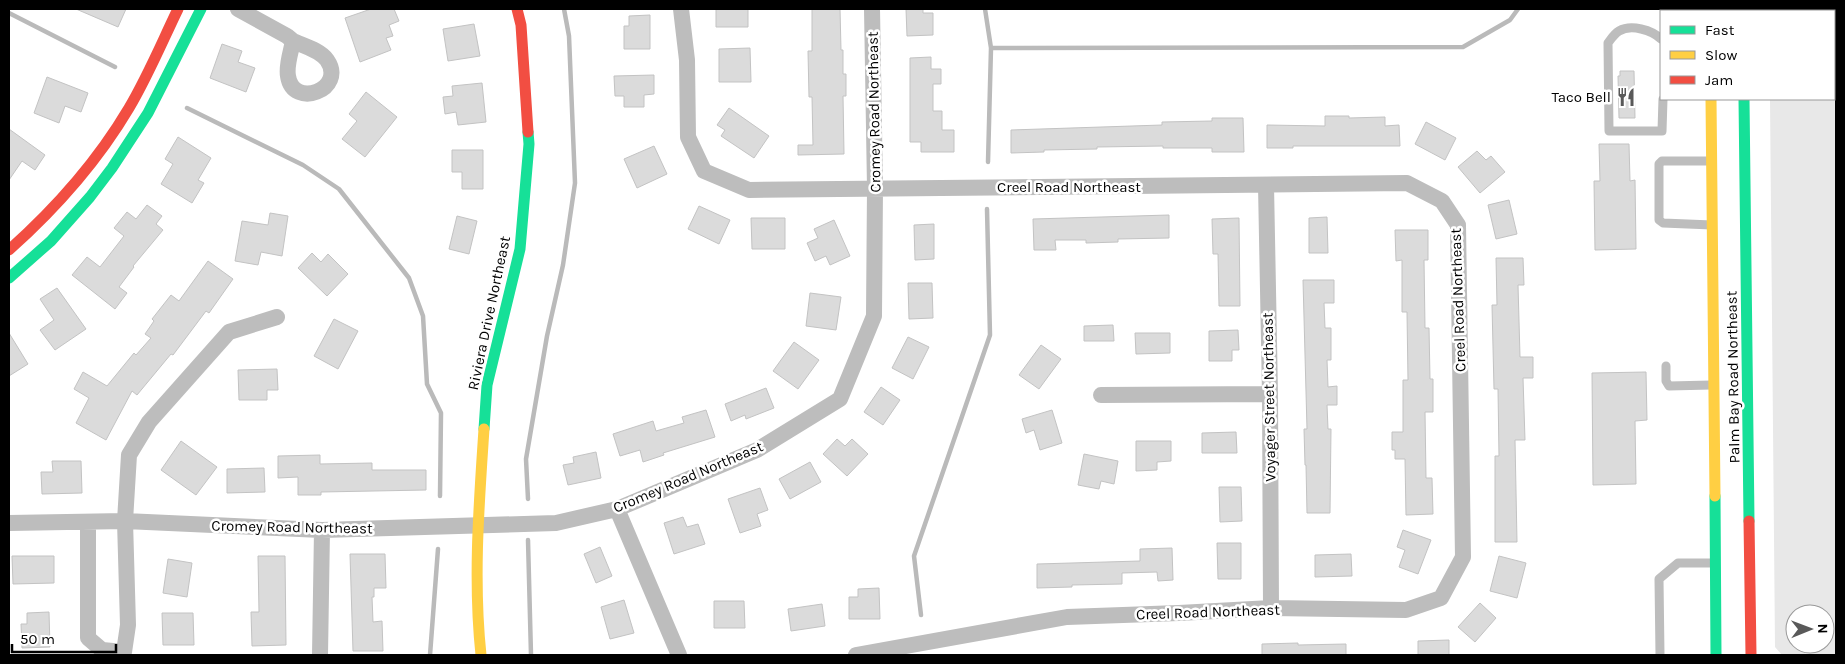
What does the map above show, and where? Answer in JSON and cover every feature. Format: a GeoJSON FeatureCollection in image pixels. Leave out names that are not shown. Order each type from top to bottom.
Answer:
{"type":"FeatureCollection","features":[{"type":"Feature","properties":{"kind":"street"},"geometry":{"type":"LineString","coordinates":[[9,250],[35,228],[70,189],[94,158],[129,108],[178,9]]}},
{"type":"Feature","properties":{"kind":"street"},"geometry":{"type":"LineString","coordinates":[[9,278],[51,241],[90,197],[112,168],[148,114],[201,9]]}},
{"type":"Feature","properties":{"kind":"street"},"geometry":{"type":"LineString","coordinates":[[238,9],[288,36],[293,41]]}},
{"type":"Feature","properties":{"kind":"street","name":"Riviera Drive Northeast"},"geometry":{"type":"LineString","coordinates":[[481,655],[478,627],[477,526],[487,385],[520,249],[529,144],[521,24],[517,9]]}},
{"type":"Feature","properties":{"kind":"street","name":"Creel Road Northeast"},"geometry":{"type":"LineString","coordinates":[[681,9],[687,60],[688,137],[704,172],[749,190],[1407,183],[1442,200],[1458,225],[1463,557],[1440,598],[1406,610],[1270,608],[1067,617],[856,655]]}},
{"type":"Feature","properties":{"kind":"street","name":"Cromey Road Northeast"},"geometry":{"type":"LineString","coordinates":[[9,523],[125,521],[322,530],[556,523],[617,509],[756,450],[840,399],[874,316],[875,188],[872,9]]}},
{"type":"Feature","properties":{"kind":"street","name":"Palm Bay Road Northeast"},"geometry":{"type":"LineString","coordinates":[[1711,100],[1716,655]]}},
{"type":"Feature","properties":{"kind":"street","name":"Palm Bay Road Northeast"},"geometry":{"type":"LineString","coordinates":[[1744,100],[1749,481],[1754,654]]}},
{"type":"Feature","properties":{"kind":"street","name":"Voyager Street Northeast"},"geometry":{"type":"LineString","coordinates":[[1266,185],[1270,394],[1270,608]]}},
{"type":"Feature","properties":{"kind":"street"},"geometry":{"type":"LineString","coordinates":[[88,522],[88,638],[102,650],[124,652],[128,625],[125,521],[129,455],[149,422],[229,332],[277,317]]}},
{"type":"Feature","properties":{"kind":"street"},"geometry":{"type":"LineString","coordinates":[[1714,370],[1727,393]]}},
{"type":"Feature","properties":{"kind":"street"},"geometry":{"type":"LineString","coordinates":[[1101,396],[1270,394]]}},
{"type":"Feature","properties":{"kind":"street"},"geometry":{"type":"LineString","coordinates":[[1735,402],[1748,412]]}},
{"type":"Feature","properties":{"kind":"street"},"geometry":{"type":"LineString","coordinates":[[1715,442],[1728,452]]}},
{"type":"Feature","properties":{"kind":"street"},"geometry":{"type":"LineString","coordinates":[[1739,465],[1749,481]]}},
{"type":"Feature","properties":{"kind":"street"},"geometry":{"type":"LineString","coordinates":[[617,509],[679,655]]}},
{"type":"Feature","properties":{"kind":"street"},"geometry":{"type":"LineString","coordinates":[[320,655],[322,530]]}},
{"type":"Feature","properties":{"kind":"lane"},"geometry":{"type":"LineString","coordinates":[[1660,38],[1643,29],[1620,30],[1613,35],[1608,43],[1609,131],[1662,131],[1663,100]]}},
{"type":"Feature","properties":{"kind":"lane"},"geometry":{"type":"LineString","coordinates":[[1712,161],[1662,161],[1659,164],[1659,220],[1663,222],[1713,225]]}},
{"type":"Feature","properties":{"kind":"lane"},"geometry":{"type":"LineString","coordinates":[[1666,366],[1666,381],[1669,386],[1714,385]]}},
{"type":"Feature","properties":{"kind":"lane"},"geometry":{"type":"LineString","coordinates":[[1660,655],[1659,579],[1678,563],[1716,563]]}},
{"type":"Feature","properties":{"kind":"shaded area"},"geometry":{"type":"Polygon","coordinates":[[[1836,35],[1836,655],[1782,655],[1775,647],[1770,100],[1835,100],[1836,35]]]}},
{"type":"Feature","properties":{"kind":"building"},"geometry":{"type":"Polygon","coordinates":[[[76,9],[126,9],[118,27],[76,9]]]}},
{"type":"Feature","properties":{"kind":"building"},"geometry":{"type":"Polygon","coordinates":[[[371,9],[394,9],[399,21],[389,25],[393,36],[386,38],[391,50],[360,62],[345,18],[371,9]]]}},
{"type":"Feature","properties":{"kind":"building"},"geometry":{"type":"Polygon","coordinates":[[[716,9],[748,9],[748,27],[716,27],[716,9]]]}},
{"type":"Feature","properties":{"kind":"building"},"geometry":{"type":"Polygon","coordinates":[[[812,9],[840,9],[843,74],[846,74],[846,96],[843,96],[844,154],[798,155],[798,145],[813,145],[812,97],[809,97],[808,51],[812,51],[812,9]]]}},
{"type":"Feature","properties":{"kind":"building"},"geometry":{"type":"Polygon","coordinates":[[[906,9],[923,9],[923,13],[933,13],[933,35],[907,36],[906,9]]]}},
{"type":"Feature","properties":{"kind":"building"},"geometry":{"type":"Polygon","coordinates":[[[650,15],[650,49],[624,49],[624,26],[629,26],[629,16],[650,15]]]}},
{"type":"Feature","properties":{"kind":"building"},"geometry":{"type":"Polygon","coordinates":[[[474,24],[480,56],[448,61],[443,29],[474,24]]]}},
{"type":"Feature","properties":{"kind":"building"},"geometry":{"type":"Polygon","coordinates":[[[222,44],[242,51],[238,62],[255,68],[246,92],[210,78],[222,44]]]}},
{"type":"Feature","properties":{"kind":"building"},"geometry":{"type":"Polygon","coordinates":[[[750,48],[751,82],[719,82],[719,49],[750,48]]]}},
{"type":"Feature","properties":{"kind":"building"},"geometry":{"type":"Polygon","coordinates":[[[931,57],[931,69],[941,69],[941,84],[933,84],[933,111],[942,111],[942,130],[954,130],[954,152],[921,152],[921,142],[910,142],[910,58],[931,57]]]}},
{"type":"Feature","properties":{"kind":"building","name":"Taco Bell"},"geometry":{"type":"Polygon","coordinates":[[[1620,71],[1634,71],[1635,118],[1619,118],[1618,76],[1620,76],[1620,71]]]}},
{"type":"Feature","properties":{"kind":"building"},"geometry":{"type":"Polygon","coordinates":[[[654,75],[654,94],[644,95],[644,107],[624,107],[624,96],[615,96],[614,76],[654,75]]]}},
{"type":"Feature","properties":{"kind":"building"},"geometry":{"type":"Polygon","coordinates":[[[47,77],[88,93],[81,112],[65,106],[59,123],[34,113],[47,77]]]}},
{"type":"Feature","properties":{"kind":"building"},"geometry":{"type":"Polygon","coordinates":[[[482,83],[486,122],[458,125],[456,112],[445,114],[443,97],[453,96],[452,86],[482,83]]]}},
{"type":"Feature","properties":{"kind":"building"},"geometry":{"type":"Polygon","coordinates":[[[366,92],[397,117],[365,157],[342,139],[357,121],[349,114],[366,92]]]}},
{"type":"Feature","properties":{"kind":"building"},"geometry":{"type":"Polygon","coordinates":[[[729,108],[769,136],[754,158],[721,136],[725,130],[717,125],[729,108]]]}},
{"type":"Feature","properties":{"kind":"building"},"geometry":{"type":"Polygon","coordinates":[[[1325,116],[1349,116],[1349,118],[1385,117],[1385,126],[1399,125],[1400,146],[1293,146],[1293,148],[1267,148],[1267,125],[1325,126],[1325,116]]]}},
{"type":"Feature","properties":{"kind":"building"},"geometry":{"type":"Polygon","coordinates":[[[1212,118],[1243,118],[1244,152],[1212,152],[1212,148],[1163,148],[1163,146],[1097,147],[1097,149],[1011,153],[1011,130],[1162,125],[1162,122],[1212,121],[1212,118]]]}},
{"type":"Feature","properties":{"kind":"building"},"geometry":{"type":"Polygon","coordinates":[[[1426,122],[1456,138],[1445,160],[1415,144],[1426,122]]]}},
{"type":"Feature","properties":{"kind":"building"},"geometry":{"type":"Polygon","coordinates":[[[9,129],[45,155],[35,170],[22,161],[9,180],[9,129]]]}},
{"type":"Feature","properties":{"kind":"building"},"geometry":{"type":"Polygon","coordinates":[[[178,137],[211,158],[198,180],[204,183],[192,203],[161,184],[173,164],[165,159],[178,137]]]}},
{"type":"Feature","properties":{"kind":"building"},"geometry":{"type":"Polygon","coordinates":[[[1599,144],[1629,144],[1630,181],[1635,180],[1636,249],[1595,250],[1594,181],[1600,181],[1599,144]]]}},
{"type":"Feature","properties":{"kind":"building"},"geometry":{"type":"Polygon","coordinates":[[[654,146],[667,174],[637,188],[624,159],[654,146]]]}},
{"type":"Feature","properties":{"kind":"building"},"geometry":{"type":"Polygon","coordinates":[[[452,150],[483,150],[483,189],[462,189],[462,172],[452,172],[452,150]]]}},
{"type":"Feature","properties":{"kind":"building"},"geometry":{"type":"Polygon","coordinates":[[[1477,151],[1486,160],[1491,156],[1505,172],[1480,193],[1458,167],[1477,151]]]}},
{"type":"Feature","properties":{"kind":"building"},"geometry":{"type":"Polygon","coordinates":[[[1509,200],[1517,234],[1496,239],[1488,205],[1509,200]]]}},
{"type":"Feature","properties":{"kind":"building"},"geometry":{"type":"Polygon","coordinates":[[[147,205],[162,216],[156,224],[163,230],[133,266],[119,287],[127,293],[115,309],[72,275],[87,257],[100,267],[124,236],[114,228],[127,212],[136,219],[147,205]]]}},
{"type":"Feature","properties":{"kind":"building"},"geometry":{"type":"Polygon","coordinates":[[[699,206],[730,220],[719,244],[688,229],[699,206]]]}},
{"type":"Feature","properties":{"kind":"building"},"geometry":{"type":"Polygon","coordinates":[[[270,213],[288,216],[282,256],[261,252],[258,265],[235,261],[242,221],[268,225],[270,213]]]}},
{"type":"Feature","properties":{"kind":"building"},"geometry":{"type":"Polygon","coordinates":[[[1169,215],[1169,238],[1118,239],[1118,242],[1086,243],[1086,240],[1055,240],[1056,250],[1034,250],[1033,219],[1169,215]]]}},
{"type":"Feature","properties":{"kind":"building"},"geometry":{"type":"Polygon","coordinates":[[[457,216],[477,221],[469,254],[449,249],[457,216]]]}},
{"type":"Feature","properties":{"kind":"building"},"geometry":{"type":"Polygon","coordinates":[[[1327,217],[1328,253],[1309,253],[1309,218],[1327,217]]]}},
{"type":"Feature","properties":{"kind":"building"},"geometry":{"type":"Polygon","coordinates":[[[751,218],[785,218],[785,249],[752,249],[751,218]]]}},
{"type":"Feature","properties":{"kind":"building"},"geometry":{"type":"Polygon","coordinates":[[[1239,218],[1240,306],[1219,306],[1218,254],[1213,254],[1212,219],[1239,218]]]}},
{"type":"Feature","properties":{"kind":"building"},"geometry":{"type":"Polygon","coordinates":[[[834,220],[850,256],[830,265],[826,256],[815,261],[807,243],[818,238],[814,229],[834,220]]]}},
{"type":"Feature","properties":{"kind":"building"},"geometry":{"type":"Polygon","coordinates":[[[934,224],[934,259],[915,260],[914,225],[934,224]]]}},
{"type":"Feature","properties":{"kind":"building"},"geometry":{"type":"Polygon","coordinates":[[[1395,230],[1428,230],[1428,260],[1424,260],[1425,328],[1429,328],[1430,379],[1433,379],[1433,412],[1425,412],[1426,478],[1432,478],[1433,514],[1406,515],[1405,459],[1395,459],[1395,450],[1392,450],[1392,432],[1403,432],[1403,380],[1408,380],[1407,312],[1402,312],[1402,260],[1396,261],[1395,230]]]}},
{"type":"Feature","properties":{"kind":"building"},"geometry":{"type":"Polygon","coordinates":[[[312,253],[321,262],[328,254],[348,274],[327,296],[298,268],[312,253]]]}},
{"type":"Feature","properties":{"kind":"building"},"geometry":{"type":"Polygon","coordinates":[[[1496,258],[1523,258],[1524,285],[1518,285],[1520,357],[1533,357],[1533,378],[1523,378],[1525,440],[1515,440],[1517,542],[1495,542],[1495,456],[1499,456],[1498,389],[1494,389],[1492,305],[1497,305],[1496,258]]]}},
{"type":"Feature","properties":{"kind":"building"},"geometry":{"type":"Polygon","coordinates":[[[208,261],[233,279],[209,313],[206,311],[173,355],[171,354],[137,395],[132,391],[106,440],[76,423],[89,398],[74,389],[83,372],[107,386],[134,353],[136,355],[151,338],[145,334],[154,321],[152,319],[171,295],[179,301],[208,261]]]}},
{"type":"Feature","properties":{"kind":"building"},"geometry":{"type":"Polygon","coordinates":[[[1303,280],[1334,280],[1334,303],[1324,303],[1325,328],[1331,328],[1331,360],[1327,360],[1328,387],[1337,386],[1337,405],[1327,405],[1328,429],[1331,429],[1330,513],[1307,513],[1304,429],[1307,429],[1303,280]]]}},
{"type":"Feature","properties":{"kind":"building"},"geometry":{"type":"Polygon","coordinates":[[[908,283],[932,283],[933,318],[909,319],[908,283]]]}},
{"type":"Feature","properties":{"kind":"building"},"geometry":{"type":"Polygon","coordinates":[[[57,288],[86,329],[55,350],[40,330],[54,320],[40,299],[57,288]]]}},
{"type":"Feature","properties":{"kind":"building"},"geometry":{"type":"Polygon","coordinates":[[[810,293],[841,297],[836,330],[806,326],[810,293]]]}},
{"type":"Feature","properties":{"kind":"building"},"geometry":{"type":"Polygon","coordinates":[[[334,319],[358,331],[338,369],[314,356],[334,319]]]}},
{"type":"Feature","properties":{"kind":"building"},"geometry":{"type":"Polygon","coordinates":[[[1113,325],[1114,341],[1084,341],[1084,326],[1113,325]]]}},
{"type":"Feature","properties":{"kind":"building"},"geometry":{"type":"Polygon","coordinates":[[[1238,330],[1239,350],[1232,350],[1232,361],[1209,361],[1209,331],[1238,330]]]}},
{"type":"Feature","properties":{"kind":"building"},"geometry":{"type":"Polygon","coordinates":[[[9,333],[28,364],[9,376],[9,333]]]}},
{"type":"Feature","properties":{"kind":"building"},"geometry":{"type":"Polygon","coordinates":[[[1135,333],[1170,333],[1170,353],[1136,354],[1135,333]]]}},
{"type":"Feature","properties":{"kind":"building"},"geometry":{"type":"Polygon","coordinates":[[[908,337],[929,347],[913,379],[892,368],[908,337]]]}},
{"type":"Feature","properties":{"kind":"building"},"geometry":{"type":"Polygon","coordinates":[[[794,342],[819,360],[798,389],[773,371],[794,342]]]}},
{"type":"Feature","properties":{"kind":"building"},"geometry":{"type":"Polygon","coordinates":[[[1041,345],[1061,359],[1039,389],[1019,375],[1041,345]]]}},
{"type":"Feature","properties":{"kind":"building"},"geometry":{"type":"Polygon","coordinates":[[[277,369],[278,390],[267,390],[267,400],[239,400],[238,370],[277,369]]]}},
{"type":"Feature","properties":{"kind":"building"},"geometry":{"type":"Polygon","coordinates":[[[1646,372],[1647,420],[1635,421],[1636,484],[1593,485],[1592,373],[1646,372]]]}},
{"type":"Feature","properties":{"kind":"building"},"geometry":{"type":"Polygon","coordinates":[[[881,387],[900,400],[883,425],[864,412],[881,387]]]}},
{"type":"Feature","properties":{"kind":"building"},"geometry":{"type":"Polygon","coordinates":[[[766,388],[774,408],[746,419],[745,415],[731,421],[725,404],[766,388]]]}},
{"type":"Feature","properties":{"kind":"building"},"geometry":{"type":"Polygon","coordinates":[[[706,410],[715,437],[663,453],[664,455],[643,462],[640,450],[620,456],[613,434],[653,421],[656,431],[684,423],[682,417],[706,410]]]}},
{"type":"Feature","properties":{"kind":"building"},"geometry":{"type":"Polygon","coordinates":[[[1052,410],[1062,443],[1040,450],[1034,430],[1026,433],[1022,419],[1052,410]]]}},
{"type":"Feature","properties":{"kind":"building"},"geometry":{"type":"Polygon","coordinates":[[[1236,432],[1237,453],[1202,453],[1202,433],[1236,432]]]}},
{"type":"Feature","properties":{"kind":"building"},"geometry":{"type":"Polygon","coordinates":[[[837,439],[845,446],[852,439],[868,454],[847,476],[823,454],[837,439]]]}},
{"type":"Feature","properties":{"kind":"building"},"geometry":{"type":"Polygon","coordinates":[[[181,441],[217,467],[196,495],[161,470],[181,441]]]}},
{"type":"Feature","properties":{"kind":"building"},"geometry":{"type":"Polygon","coordinates":[[[1136,441],[1171,441],[1171,461],[1157,462],[1157,470],[1136,471],[1136,441]]]}},
{"type":"Feature","properties":{"kind":"building"},"geometry":{"type":"Polygon","coordinates":[[[596,452],[601,478],[568,485],[563,465],[574,463],[573,457],[596,452]]]}},
{"type":"Feature","properties":{"kind":"building"},"geometry":{"type":"Polygon","coordinates":[[[1084,454],[1118,461],[1114,484],[1101,481],[1099,489],[1078,485],[1084,454]]]}},
{"type":"Feature","properties":{"kind":"building"},"geometry":{"type":"Polygon","coordinates":[[[320,455],[320,464],[372,463],[372,470],[426,470],[426,490],[321,492],[321,495],[298,495],[298,477],[278,478],[278,456],[320,455]]]}},
{"type":"Feature","properties":{"kind":"building"},"geometry":{"type":"Polygon","coordinates":[[[52,461],[81,461],[82,493],[42,494],[41,472],[53,472],[52,461]]]}},
{"type":"Feature","properties":{"kind":"building"},"geometry":{"type":"Polygon","coordinates":[[[810,462],[821,482],[790,499],[779,479],[810,462]]]}},
{"type":"Feature","properties":{"kind":"building"},"geometry":{"type":"Polygon","coordinates":[[[264,468],[265,492],[227,493],[227,469],[264,468]]]}},
{"type":"Feature","properties":{"kind":"building"},"geometry":{"type":"Polygon","coordinates":[[[1219,487],[1241,487],[1242,521],[1220,522],[1219,487]]]}},
{"type":"Feature","properties":{"kind":"building"},"geometry":{"type":"Polygon","coordinates":[[[760,488],[768,510],[757,514],[761,526],[740,533],[728,499],[760,488]]]}},
{"type":"Feature","properties":{"kind":"building"},"geometry":{"type":"Polygon","coordinates":[[[683,517],[687,527],[698,524],[705,544],[674,554],[664,523],[683,517]]]}},
{"type":"Feature","properties":{"kind":"building"},"geometry":{"type":"Polygon","coordinates":[[[1403,530],[1431,540],[1418,574],[1399,567],[1405,550],[1397,547],[1403,530]]]}},
{"type":"Feature","properties":{"kind":"building"},"geometry":{"type":"Polygon","coordinates":[[[1217,543],[1241,543],[1241,579],[1218,579],[1217,543]]]}},
{"type":"Feature","properties":{"kind":"building"},"geometry":{"type":"Polygon","coordinates":[[[600,547],[612,576],[596,583],[584,554],[600,547]]]}},
{"type":"Feature","properties":{"kind":"building"},"geometry":{"type":"Polygon","coordinates":[[[1172,548],[1173,580],[1158,581],[1157,572],[1122,573],[1122,584],[1037,588],[1037,564],[1140,561],[1140,549],[1172,548]]]}},
{"type":"Feature","properties":{"kind":"building"},"geometry":{"type":"Polygon","coordinates":[[[350,554],[385,554],[386,588],[374,588],[374,597],[372,597],[373,622],[382,621],[383,651],[353,651],[350,554]]]}},
{"type":"Feature","properties":{"kind":"building"},"geometry":{"type":"Polygon","coordinates":[[[1351,554],[1352,576],[1315,577],[1315,555],[1351,554]]]}},
{"type":"Feature","properties":{"kind":"building"},"geometry":{"type":"Polygon","coordinates":[[[12,556],[54,556],[54,583],[13,584],[12,556]]]}},
{"type":"Feature","properties":{"kind":"building"},"geometry":{"type":"Polygon","coordinates":[[[258,556],[285,556],[286,645],[252,646],[251,612],[259,612],[258,556]]]}},
{"type":"Feature","properties":{"kind":"building"},"geometry":{"type":"Polygon","coordinates":[[[1499,556],[1526,563],[1517,598],[1490,591],[1499,556]]]}},
{"type":"Feature","properties":{"kind":"building"},"geometry":{"type":"Polygon","coordinates":[[[168,559],[192,563],[187,597],[163,593],[168,559]]]}},
{"type":"Feature","properties":{"kind":"building"},"geometry":{"type":"Polygon","coordinates":[[[879,588],[880,619],[849,619],[849,597],[858,597],[858,589],[879,588]]]}},
{"type":"Feature","properties":{"kind":"building"},"geometry":{"type":"Polygon","coordinates":[[[624,600],[634,633],[610,639],[601,607],[624,600]]]}},
{"type":"Feature","properties":{"kind":"building"},"geometry":{"type":"Polygon","coordinates":[[[714,601],[744,601],[745,628],[714,628],[714,601]]]}},
{"type":"Feature","properties":{"kind":"building"},"geometry":{"type":"Polygon","coordinates":[[[1480,603],[1496,618],[1475,642],[1458,627],[1480,603]]]}},
{"type":"Feature","properties":{"kind":"building"},"geometry":{"type":"Polygon","coordinates":[[[822,604],[825,626],[791,631],[788,609],[822,604]]]}},
{"type":"Feature","properties":{"kind":"building"},"geometry":{"type":"Polygon","coordinates":[[[49,612],[50,647],[22,648],[21,624],[27,624],[27,613],[49,612]]]}},
{"type":"Feature","properties":{"kind":"building"},"geometry":{"type":"Polygon","coordinates":[[[162,613],[193,613],[194,645],[163,645],[162,613]]]}},
{"type":"Feature","properties":{"kind":"building"},"geometry":{"type":"Polygon","coordinates":[[[1449,640],[1449,655],[1418,655],[1418,641],[1449,640]]]}},
{"type":"Feature","properties":{"kind":"building"},"geometry":{"type":"Polygon","coordinates":[[[1298,643],[1298,645],[1346,644],[1346,655],[1262,655],[1262,644],[1298,643]]]}},
{"type":"Feature","properties":{"kind":"waterway"},"geometry":{"type":"LineString","coordinates":[[528,499],[526,459],[547,336],[563,265],[575,183],[569,36],[564,9]]}},
{"type":"Feature","properties":{"kind":"waterway"},"geometry":{"type":"LineString","coordinates":[[985,9],[991,48],[988,162]]}},
{"type":"Feature","properties":{"kind":"waterway"},"geometry":{"type":"LineString","coordinates":[[991,48],[1463,47],[1510,20],[1518,9]]}},
{"type":"Feature","properties":{"kind":"waterway"},"geometry":{"type":"LineString","coordinates":[[9,13],[115,67]]}},
{"type":"Feature","properties":{"kind":"waterway"},"geometry":{"type":"LineString","coordinates":[[187,108],[303,165],[339,189],[409,278],[423,316],[427,384],[441,413],[440,496]]}},
{"type":"Feature","properties":{"kind":"waterway"},"geometry":{"type":"LineString","coordinates":[[921,615],[914,556],[990,335],[987,209]]}},
{"type":"Feature","properties":{"kind":"waterway"},"geometry":{"type":"LineString","coordinates":[[528,540],[531,655]]}},
{"type":"Feature","properties":{"kind":"waterway"},"geometry":{"type":"LineString","coordinates":[[430,655],[438,549]]}},
{"type":"Feature","properties":{"kind":"traffic: fast"},"geometry":{"type":"LineString","coordinates":[[9,278],[51,241],[90,197],[112,168],[148,113],[201,9]]}},
{"type":"Feature","properties":{"kind":"traffic: fast"},"geometry":{"type":"LineString","coordinates":[[1744,100],[1749,521]]}},
{"type":"Feature","properties":{"kind":"traffic: fast"},"geometry":{"type":"LineString","coordinates":[[484,429],[487,385],[520,249],[529,144],[528,132]]}},
{"type":"Feature","properties":{"kind":"traffic: fast"},"geometry":{"type":"LineString","coordinates":[[1715,496],[1716,655]]}},
{"type":"Feature","properties":{"kind":"traffic: slow"},"geometry":{"type":"LineString","coordinates":[[1711,100],[1715,496]]}},
{"type":"Feature","properties":{"kind":"traffic: slow"},"geometry":{"type":"LineString","coordinates":[[481,655],[477,570],[484,429]]}},
{"type":"Feature","properties":{"kind":"traffic: jam"},"geometry":{"type":"LineString","coordinates":[[9,250],[59,201],[89,166],[117,128],[149,71],[178,9]]}},
{"type":"Feature","properties":{"kind":"traffic: jam"},"geometry":{"type":"LineString","coordinates":[[517,9],[521,25],[528,132]]}},
{"type":"Feature","properties":{"kind":"traffic: jam"},"geometry":{"type":"LineString","coordinates":[[1749,521],[1751,655]]}},
{"type":"Feature","properties":{"kind":"place","name":"Taco Bell"},"geometry":{"type":"Point","coordinates":[1626,97]}}]}
